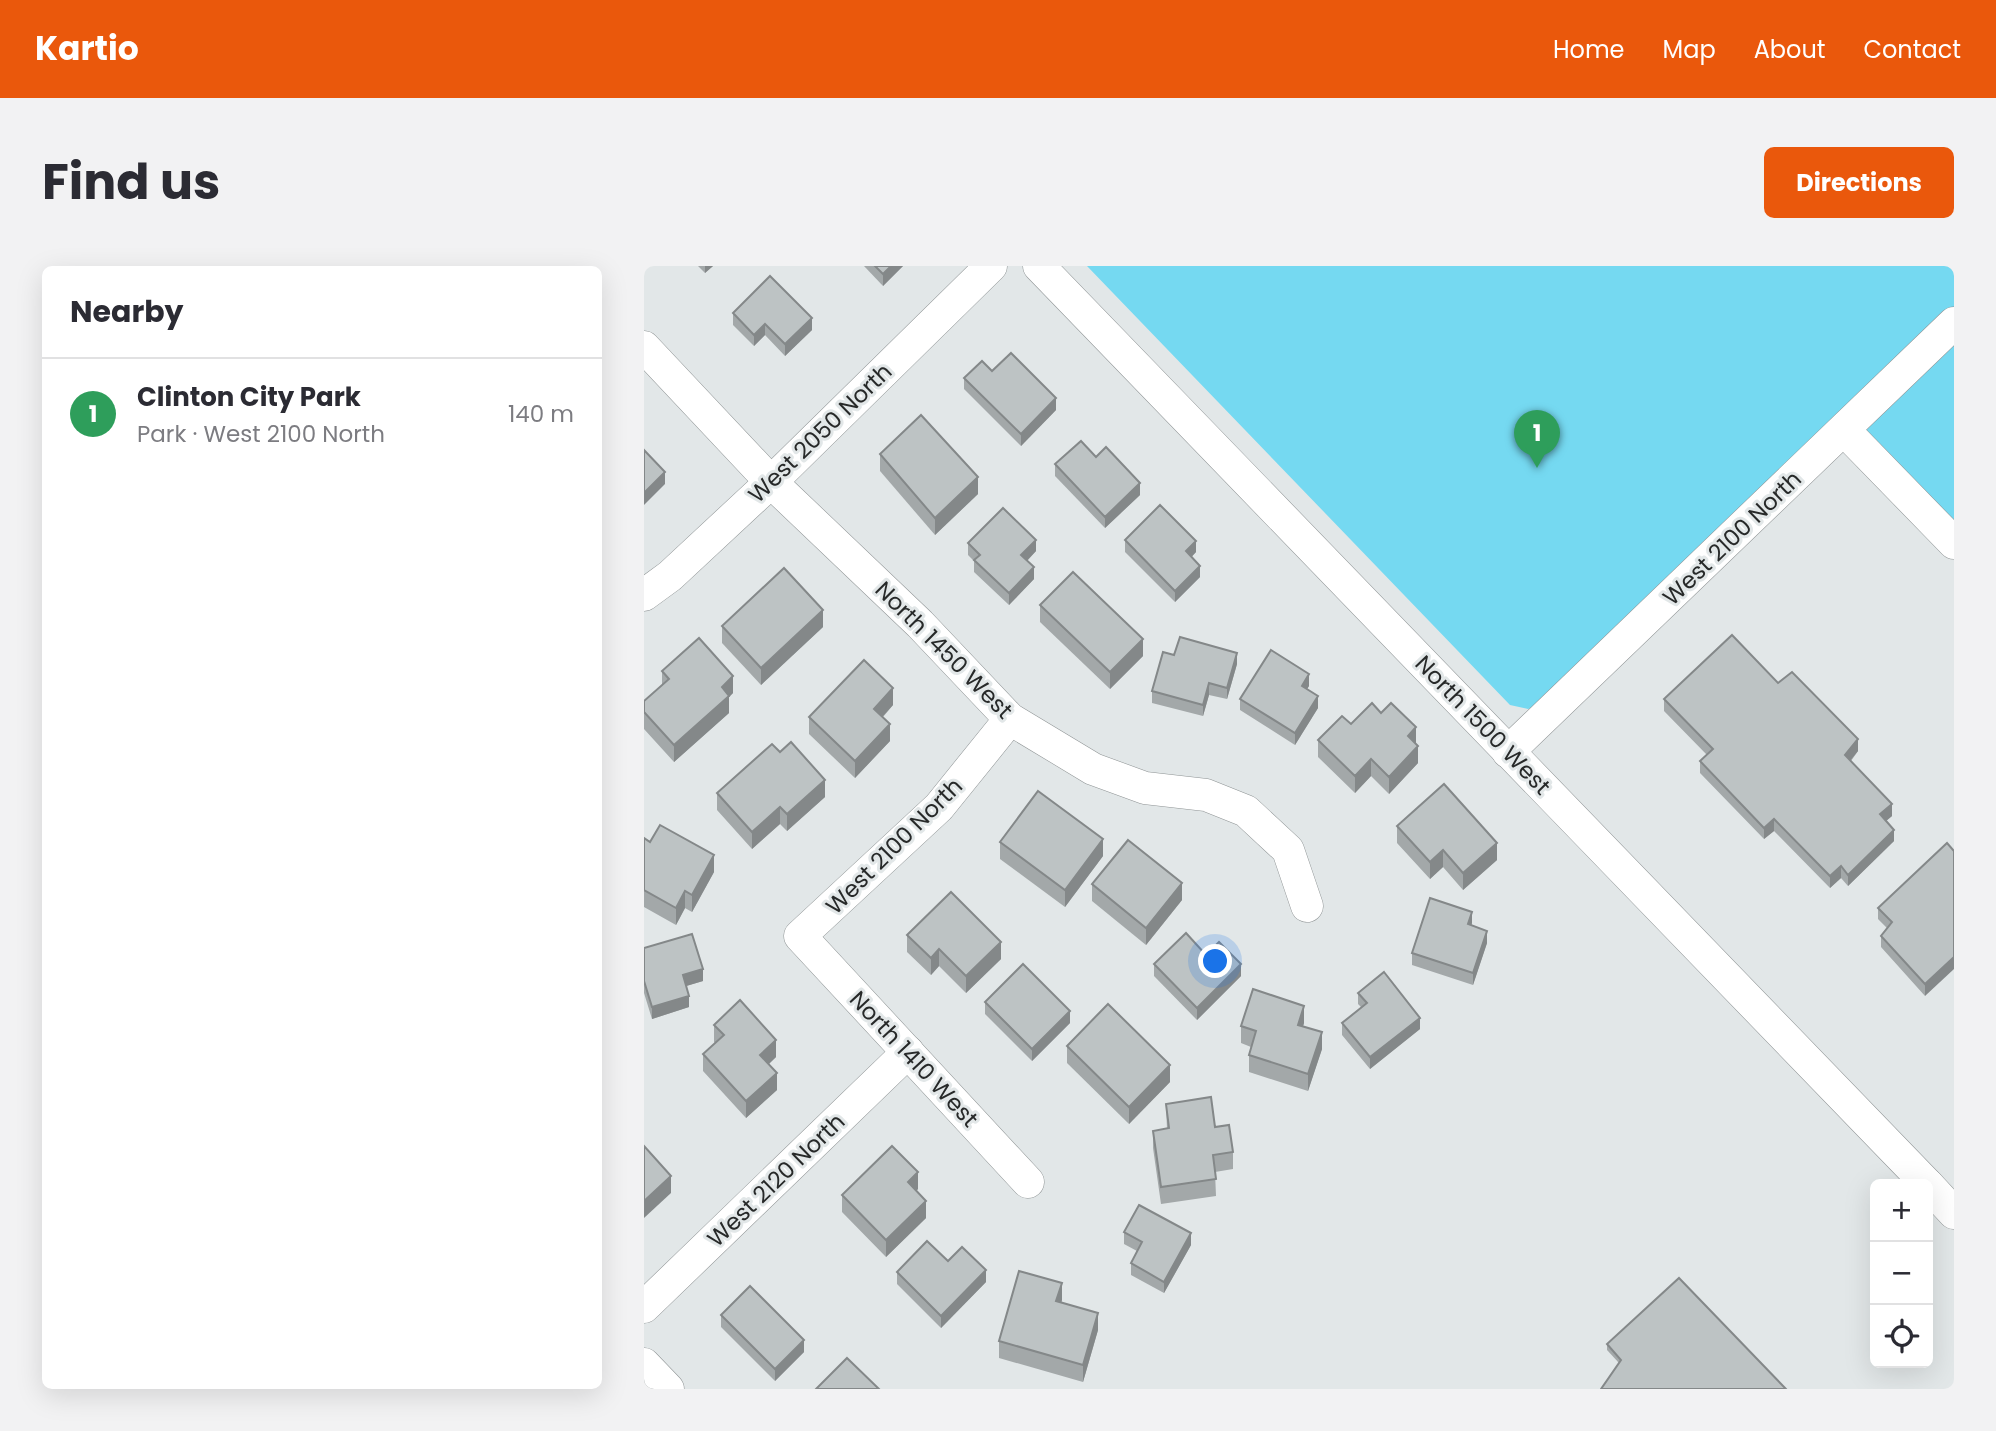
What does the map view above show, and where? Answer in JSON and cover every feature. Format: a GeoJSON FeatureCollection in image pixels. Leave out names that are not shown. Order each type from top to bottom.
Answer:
{"type":"FeatureCollection","features":[{"type":"Feature","properties":{"kind":"street","name":"West 2050 North"},"geometry":{"type":"LineString","coordinates":[[644,595],[670,576],[771,482],[991,266]]}},
{"type":"Feature","properties":{"kind":"street","name":"North 1500 West"},"geometry":{"type":"LineString","coordinates":[[1039,266],[1923,1179]]}},
{"type":"Feature","properties":{"kind":"street","name":"West 2100 North"},"geometry":{"type":"LineString","coordinates":[[1508,752],[1954,323]]}},
{"type":"Feature","properties":{"kind":"street","name":"North 1450 West"},"geometry":{"type":"LineString","coordinates":[[644,348],[771,482],[920,624],[1010,719],[1093,769],[1144,788],[1206,795],[1246,811],[1288,850],[1307,906]]}},
{"type":"Feature","properties":{"kind":"street"},"geometry":{"type":"LineString","coordinates":[[1844,430],[1954,543]]}},
{"type":"Feature","properties":{"kind":"street","name":"West 2100 North"},"geometry":{"type":"LineString","coordinates":[[800,936],[939,807],[1010,719]]}},
{"type":"Feature","properties":{"kind":"street","name":"North 1410 West"},"geometry":{"type":"LineString","coordinates":[[800,936],[1028,1182]]}},
{"type":"Feature","properties":{"kind":"street","name":"West 2120 North"},"geometry":{"type":"LineString","coordinates":[[644,1307],[908,1052]]}},
{"type":"Feature","properties":{"kind":"street","name":"North 1500 West"},"geometry":{"type":"LineString","coordinates":[[1933,1190],[1954,1213]]}},
{"type":"Feature","properties":{"kind":"street"},"geometry":{"type":"LineString","coordinates":[[644,1364],[668,1389]]}},
{"type":"Feature","properties":{"kind":"shaded area"},"geometry":{"type":"Polygon","coordinates":[[[1087,266],[1954,266],[1954,523],[1848,414],[1549,703],[1528,709],[1510,705],[1087,266]]]}},
{"type":"Feature","properties":{"kind":"building"},"geometry":{"type":"Polygon","coordinates":[[[875,266],[891,266],[883,274],[875,266]]]}},
{"type":"Feature","properties":{"kind":"building"},"geometry":{"type":"Polygon","coordinates":[[[770,276],[812,318],[785,344],[765,324],[754,335],[733,313],[770,276]]]}},
{"type":"Feature","properties":{"kind":"building"},"geometry":{"type":"Polygon","coordinates":[[[1011,353],[1056,398],[1021,434],[964,378],[982,361],[992,371],[1011,353]]]}},
{"type":"Feature","properties":{"kind":"building"},"geometry":{"type":"Polygon","coordinates":[[[921,415],[978,477],[935,518],[880,454],[921,415]]]}},
{"type":"Feature","properties":{"kind":"building"},"geometry":{"type":"Polygon","coordinates":[[[1081,441],[1096,457],[1106,447],[1140,483],[1105,517],[1055,464],[1081,441]]]}},
{"type":"Feature","properties":{"kind":"building"},"geometry":{"type":"Polygon","coordinates":[[[644,450],[665,472],[644,493],[644,450]]]}},
{"type":"Feature","properties":{"kind":"building"},"geometry":{"type":"Polygon","coordinates":[[[1160,505],[1196,541],[1186,551],[1200,566],[1175,591],[1125,540],[1160,505]]]}},
{"type":"Feature","properties":{"kind":"building"},"geometry":{"type":"Polygon","coordinates":[[[1003,508],[1036,540],[1021,555],[1034,567],[1009,593],[974,560],[980,555],[968,543],[1003,508]]]}},
{"type":"Feature","properties":{"kind":"building"},"geometry":{"type":"Polygon","coordinates":[[[784,568],[823,610],[761,668],[722,626],[784,568]]]}},
{"type":"Feature","properties":{"kind":"building"},"geometry":{"type":"Polygon","coordinates":[[[1073,572],[1143,639],[1110,672],[1040,605],[1073,572]]]}},
{"type":"Feature","properties":{"kind":"building"},"geometry":{"type":"Polygon","coordinates":[[[1732,635],[1778,683],[1792,672],[1858,739],[1845,755],[1892,804],[1880,814],[1894,830],[1848,875],[1841,866],[1830,876],[1774,819],[1764,828],[1700,761],[1713,749],[1664,699],[1732,635]]]}},
{"type":"Feature","properties":{"kind":"building"},"geometry":{"type":"Polygon","coordinates":[[[1180,637],[1237,653],[1227,688],[1209,683],[1203,705],[1152,691],[1163,652],[1174,655],[1180,637]]]}},
{"type":"Feature","properties":{"kind":"building"},"geometry":{"type":"Polygon","coordinates":[[[699,638],[733,676],[722,687],[729,696],[674,745],[644,712],[644,701],[669,679],[662,671],[699,638]]]}},
{"type":"Feature","properties":{"kind":"building"},"geometry":{"type":"Polygon","coordinates":[[[1271,650],[1309,674],[1302,686],[1318,696],[1295,733],[1240,699],[1271,650]]]}},
{"type":"Feature","properties":{"kind":"building"},"geometry":{"type":"Polygon","coordinates":[[[864,660],[893,688],[874,709],[890,724],[855,761],[809,717],[864,660]]]}},
{"type":"Feature","properties":{"kind":"building"},"geometry":{"type":"Polygon","coordinates":[[[1372,703],[1381,713],[1391,703],[1416,727],[1408,736],[1418,746],[1389,777],[1371,759],[1355,776],[1318,740],[1342,716],[1351,724],[1372,703]]]}},
{"type":"Feature","properties":{"kind":"building"},"geometry":{"type":"Polygon","coordinates":[[[791,742],[825,780],[787,814],[780,807],[752,832],[717,793],[772,744],[780,752],[791,742]]]}},
{"type":"Feature","properties":{"kind":"building"},"geometry":{"type":"Polygon","coordinates":[[[1444,784],[1497,843],[1463,873],[1443,850],[1430,862],[1397,826],[1444,784]]]}},
{"type":"Feature","properties":{"kind":"building"},"geometry":{"type":"Polygon","coordinates":[[[1038,791],[1103,839],[1065,890],[1000,842],[1038,791]]]}},
{"type":"Feature","properties":{"kind":"building"},"geometry":{"type":"Polygon","coordinates":[[[660,825],[714,855],[692,895],[685,891],[676,908],[644,890],[644,838],[650,842],[660,825]]]}},
{"type":"Feature","properties":{"kind":"building"},"geometry":{"type":"Polygon","coordinates":[[[1128,840],[1182,883],[1146,928],[1092,884],[1128,840]]]}},
{"type":"Feature","properties":{"kind":"building"},"geometry":{"type":"Polygon","coordinates":[[[1947,843],[1954,851],[1954,957],[1925,984],[1881,936],[1892,922],[1878,908],[1947,843]]]}},
{"type":"Feature","properties":{"kind":"building"},"geometry":{"type":"Polygon","coordinates":[[[951,892],[1001,942],[966,976],[939,949],[931,958],[907,935],[951,892]]]}},
{"type":"Feature","properties":{"kind":"building"},"geometry":{"type":"Polygon","coordinates":[[[1430,898],[1472,912],[1468,924],[1487,931],[1473,973],[1412,953],[1430,898]]]}},
{"type":"Feature","properties":{"kind":"building"},"geometry":{"type":"Polygon","coordinates":[[[1186,933],[1206,955],[1219,942],[1241,964],[1197,1008],[1154,964],[1186,933]]]}},
{"type":"Feature","properties":{"kind":"building"},"geometry":{"type":"Polygon","coordinates":[[[692,934],[703,969],[683,975],[689,996],[652,1007],[644,981],[644,948],[692,934]]]}},
{"type":"Feature","properties":{"kind":"building"},"geometry":{"type":"Polygon","coordinates":[[[1023,964],[1070,1011],[1032,1049],[985,1002],[1023,964]]]}},
{"type":"Feature","properties":{"kind":"building"},"geometry":{"type":"Polygon","coordinates":[[[1384,972],[1420,1018],[1370,1057],[1342,1023],[1367,1003],[1358,993],[1384,972]]]}},
{"type":"Feature","properties":{"kind":"building"},"geometry":{"type":"Polygon","coordinates":[[[1253,989],[1304,1006],[1298,1025],[1322,1032],[1308,1074],[1249,1055],[1256,1031],[1241,1026],[1253,989]]]}},
{"type":"Feature","properties":{"kind":"building"},"geometry":{"type":"Polygon","coordinates":[[[740,1000],[776,1040],[760,1055],[777,1073],[746,1101],[703,1054],[724,1035],[714,1025],[740,1000]]]}},
{"type":"Feature","properties":{"kind":"building"},"geometry":{"type":"Polygon","coordinates":[[[1108,1004],[1170,1065],[1129,1107],[1067,1046],[1108,1004]]]}},
{"type":"Feature","properties":{"kind":"building"},"geometry":{"type":"Polygon","coordinates":[[[1211,1097],[1215,1127],[1229,1125],[1233,1152],[1213,1155],[1216,1179],[1161,1187],[1153,1131],[1169,1128],[1166,1104],[1211,1097]]]}},
{"type":"Feature","properties":{"kind":"building"},"geometry":{"type":"Polygon","coordinates":[[[644,1146],[671,1176],[644,1201],[644,1146]]]}},
{"type":"Feature","properties":{"kind":"building"},"geometry":{"type":"Polygon","coordinates":[[[892,1146],[918,1172],[908,1182],[926,1201],[886,1240],[842,1195],[892,1146]]]}},
{"type":"Feature","properties":{"kind":"building"},"geometry":{"type":"Polygon","coordinates":[[[1139,1205],[1191,1233],[1164,1282],[1131,1263],[1142,1242],[1124,1232],[1139,1205]]]}},
{"type":"Feature","properties":{"kind":"building"},"geometry":{"type":"Polygon","coordinates":[[[927,1241],[948,1261],[962,1247],[986,1270],[941,1316],[897,1272],[927,1241]]]}},
{"type":"Feature","properties":{"kind":"building"},"geometry":{"type":"Polygon","coordinates":[[[1019,1271],[1062,1283],[1056,1301],[1098,1313],[1083,1365],[999,1341],[1019,1271]]]}},
{"type":"Feature","properties":{"kind":"building"},"geometry":{"type":"Polygon","coordinates":[[[1679,1278],[1786,1389],[1601,1389],[1621,1360],[1607,1344],[1679,1278]]]}},
{"type":"Feature","properties":{"kind":"building"},"geometry":{"type":"Polygon","coordinates":[[[750,1286],[804,1340],[775,1369],[721,1315],[750,1286]]]}},
{"type":"Feature","properties":{"kind":"building"},"geometry":{"type":"Polygon","coordinates":[[[847,1358],[879,1389],[816,1389],[847,1358]]]}},
{"type":"Feature","properties":{"kind":"place","name":"Clinton City Park"},"geometry":{"type":"Point","coordinates":[1537,468]}}]}
